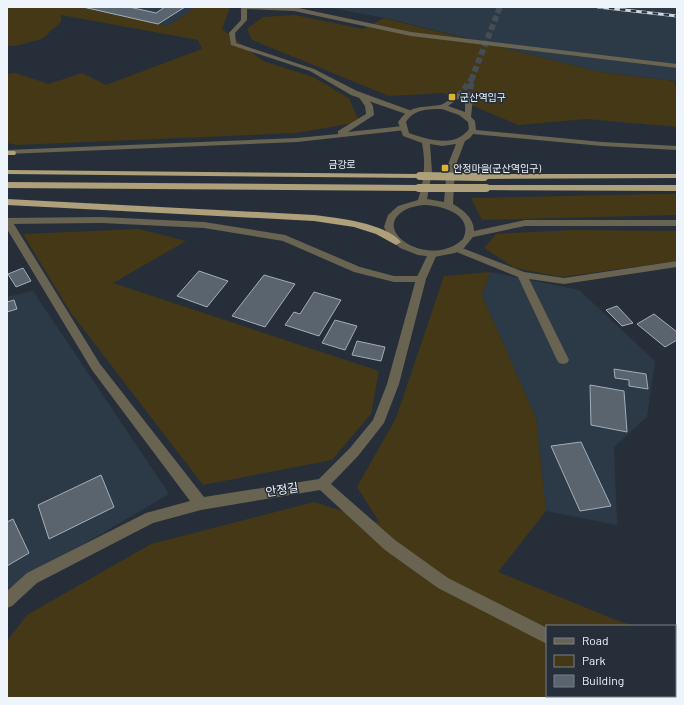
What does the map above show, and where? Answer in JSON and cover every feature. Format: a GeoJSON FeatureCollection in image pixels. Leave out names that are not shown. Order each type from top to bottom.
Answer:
{"type":"FeatureCollection","features":[{"type":"Feature","properties":{"kind":"highway","name":"금강로"},"geometry":{"type":"LineString","coordinates":[[7,172],[420,176],[677,176]]}},
{"type":"Feature","properties":{"kind":"highway","name":"금강로"},"geometry":{"type":"LineString","coordinates":[[7,185],[677,188]]}},
{"type":"Feature","properties":{"kind":"highway"},"geometry":{"type":"LineString","coordinates":[[7,202],[314,218],[355,224],[379,232],[396,242]]}},
{"type":"Feature","properties":{"kind":"street"},"geometry":{"type":"LineString","coordinates":[[409,113],[362,96],[312,70],[256,53],[233,44],[232,33],[244,20],[245,7],[294,9],[411,34],[677,66]]}},
{"type":"Feature","properties":{"kind":"street"},"geometry":{"type":"LineString","coordinates":[[338,136],[370,115],[369,106],[362,96]]}},
{"type":"Feature","properties":{"kind":"street"},"geometry":{"type":"LineString","coordinates":[[443,107],[458,96]]}},
{"type":"Feature","properties":{"kind":"street"},"geometry":{"type":"LineString","coordinates":[[468,116],[469,98]]}},
{"type":"Feature","properties":{"kind":"street"},"geometry":{"type":"LineString","coordinates":[[443,107],[468,116],[474,125],[469,137],[461,141],[444,144],[426,143],[406,134],[402,122],[405,116],[409,113],[421,108],[443,107]]}},
{"type":"Feature","properties":{"kind":"street"},"geometry":{"type":"LineString","coordinates":[[9,153],[289,141],[403,128]]}},
{"type":"Feature","properties":{"kind":"street"},"geometry":{"type":"LineString","coordinates":[[472,132],[602,144],[677,148]]}},
{"type":"Feature","properties":{"kind":"street"},"geometry":{"type":"LineString","coordinates":[[448,206],[451,167],[461,141]]}},
{"type":"Feature","properties":{"kind":"street"},"geometry":{"type":"LineString","coordinates":[[422,202],[427,180],[430,155],[426,143]]}},
{"type":"Feature","properties":{"kind":"street"},"geometry":{"type":"LineString","coordinates":[[422,202],[435,202],[448,206],[459,211],[466,218],[470,226],[470,235],[466,242],[457,249],[446,253],[432,254],[419,252],[406,248],[396,242],[390,233],[388,224],[391,216],[398,209],[409,204],[422,202]]}},
{"type":"Feature","properties":{"kind":"street"},"geometry":{"type":"LineString","coordinates":[[7,221],[102,220],[204,225],[285,238],[357,270],[394,279],[421,279]]}},
{"type":"Feature","properties":{"kind":"street"},"geometry":{"type":"LineString","coordinates":[[7,221],[96,367],[201,504]]}},
{"type":"Feature","properties":{"kind":"street"},"geometry":{"type":"LineString","coordinates":[[470,235],[525,223],[677,222]]}},
{"type":"Feature","properties":{"kind":"street"},"geometry":{"type":"LineString","coordinates":[[457,249],[522,275],[564,281],[677,264]]}},
{"type":"Feature","properties":{"kind":"street"},"geometry":{"type":"LineString","coordinates":[[432,254],[421,279],[393,384],[378,423],[354,452],[322,484],[390,545],[443,583],[546,635]]}},
{"type":"Feature","properties":{"kind":"street"},"geometry":{"type":"LineString","coordinates":[[522,275],[563,360]]}},
{"type":"Feature","properties":{"kind":"street","name":"안정길"},"geometry":{"type":"LineString","coordinates":[[7,601],[32,578],[151,516],[201,504],[322,484]]}},
{"type":"Feature","properties":{"kind":"shaded area"},"geometry":{"type":"Polygon","coordinates":[[[82,7],[196,7],[168,26],[82,7]]]}},
{"type":"Feature","properties":{"kind":"shaded area"},"geometry":{"type":"Polygon","coordinates":[[[326,7],[677,7],[677,81],[600,72],[391,19],[326,7]]]}},
{"type":"Feature","properties":{"kind":"shaded area"},"geometry":{"type":"Polygon","coordinates":[[[490,272],[579,290],[655,361],[647,417],[614,447],[617,525],[546,511],[536,418],[482,295],[490,272]]]}},
{"type":"Feature","properties":{"kind":"shaded area"},"geometry":{"type":"Polygon","coordinates":[[[33,291],[169,494],[7,589],[7,297],[33,291]]]}},
{"type":"Feature","properties":{"kind":"green space"},"geometry":{"type":"Polygon","coordinates":[[[7,7],[84,7],[168,26],[196,7],[229,7],[230,8],[222,29],[263,61],[313,77],[349,98],[359,122],[296,133],[16,145],[7,143],[7,74],[15,73],[49,84],[82,73],[106,85],[202,49],[198,40],[61,15],[61,22],[42,39],[15,46],[7,46],[7,7]]]}},
{"type":"Feature","properties":{"kind":"green space"},"geometry":{"type":"Polygon","coordinates":[[[295,15],[363,29],[384,18],[600,72],[674,81],[677,92],[677,127],[587,119],[518,125],[443,93],[389,96],[252,40],[247,29],[263,17],[295,15]]]}},
{"type":"Feature","properties":{"kind":"green space"},"geometry":{"type":"Polygon","coordinates":[[[677,194],[677,215],[482,220],[471,198],[677,194]]]}},
{"type":"Feature","properties":{"kind":"green space"},"geometry":{"type":"Polygon","coordinates":[[[139,229],[186,241],[113,283],[379,371],[371,414],[332,460],[203,485],[71,313],[23,234],[139,229]]]}},
{"type":"Feature","properties":{"kind":"green space"},"geometry":{"type":"Polygon","coordinates":[[[571,230],[677,231],[677,261],[562,277],[515,268],[484,248],[496,234],[571,230]]]}},
{"type":"Feature","properties":{"kind":"green space"},"geometry":{"type":"Polygon","coordinates":[[[490,272],[482,295],[536,418],[546,511],[498,572],[621,622],[633,625],[546,625],[546,697],[676,697],[677,636],[677,698],[7,698],[7,641],[27,615],[151,544],[314,502],[380,523],[357,487],[396,418],[444,276],[490,272]]]}},
{"type":"Feature","properties":{"kind":"building"},"geometry":{"type":"Polygon","coordinates":[[[83,7],[129,7],[156,13],[165,7],[185,7],[158,24],[83,7]]]}},
{"type":"Feature","properties":{"kind":"building"},"geometry":{"type":"Polygon","coordinates":[[[23,268],[31,281],[16,287],[8,274],[23,268]]]}},
{"type":"Feature","properties":{"kind":"building"},"geometry":{"type":"Polygon","coordinates":[[[199,271],[228,281],[207,307],[177,296],[199,271]]]}},
{"type":"Feature","properties":{"kind":"building"},"geometry":{"type":"Polygon","coordinates":[[[264,275],[295,284],[265,327],[232,316],[264,275]]]}},
{"type":"Feature","properties":{"kind":"building"},"geometry":{"type":"Polygon","coordinates":[[[314,292],[341,300],[319,336],[285,325],[294,312],[300,314],[314,292]]]}},
{"type":"Feature","properties":{"kind":"building"},"geometry":{"type":"Polygon","coordinates":[[[14,300],[17,309],[7,312],[7,302],[14,300]]]}},
{"type":"Feature","properties":{"kind":"building"},"geometry":{"type":"Polygon","coordinates":[[[617,306],[633,323],[622,326],[606,310],[617,306]]]}},
{"type":"Feature","properties":{"kind":"building"},"geometry":{"type":"Polygon","coordinates":[[[654,314],[677,332],[677,340],[665,347],[637,324],[654,314]]]}},
{"type":"Feature","properties":{"kind":"building"},"geometry":{"type":"Polygon","coordinates":[[[335,320],[357,326],[345,350],[322,343],[335,320]]]}},
{"type":"Feature","properties":{"kind":"building"},"geometry":{"type":"Polygon","coordinates":[[[357,341],[385,347],[381,361],[352,355],[357,341]]]}},
{"type":"Feature","properties":{"kind":"building"},"geometry":{"type":"Polygon","coordinates":[[[614,369],[646,374],[648,389],[629,386],[629,380],[615,378],[614,369]]]}},
{"type":"Feature","properties":{"kind":"building"},"geometry":{"type":"Polygon","coordinates":[[[590,385],[624,391],[627,432],[591,425],[590,385]]]}},
{"type":"Feature","properties":{"kind":"building"},"geometry":{"type":"Polygon","coordinates":[[[581,442],[611,506],[580,511],[551,446],[581,442]]]}},
{"type":"Feature","properties":{"kind":"building"},"geometry":{"type":"Polygon","coordinates":[[[101,475],[114,507],[49,539],[38,505],[101,475]]]}},
{"type":"Feature","properties":{"kind":"building"},"geometry":{"type":"Polygon","coordinates":[[[13,519],[29,553],[7,566],[7,522],[13,519]]]}},
{"type":"Feature","properties":{"kind":"tunnel"},"geometry":{"type":"LineString","coordinates":[[472,79],[500,7]]}},
{"type":"Feature","properties":{"kind":"tunnel"},"geometry":{"type":"LineString","coordinates":[[458,96],[472,79]]}},
{"type":"Feature","properties":{"kind":"tunnel"},"geometry":{"type":"LineString","coordinates":[[469,98],[472,79]]}},
{"type":"Feature","properties":{"kind":"railway"},"geometry":{"type":"LineString","coordinates":[[598,7],[677,16]]}},
{"type":"Feature","properties":{"kind":"place","name":"군산역입구"},"geometry":{"type":"Point","coordinates":[452,97]}},
{"type":"Feature","properties":{"kind":"place","name":"안정마을(군산역입구)"},"geometry":{"type":"Point","coordinates":[445,168]}}]}
